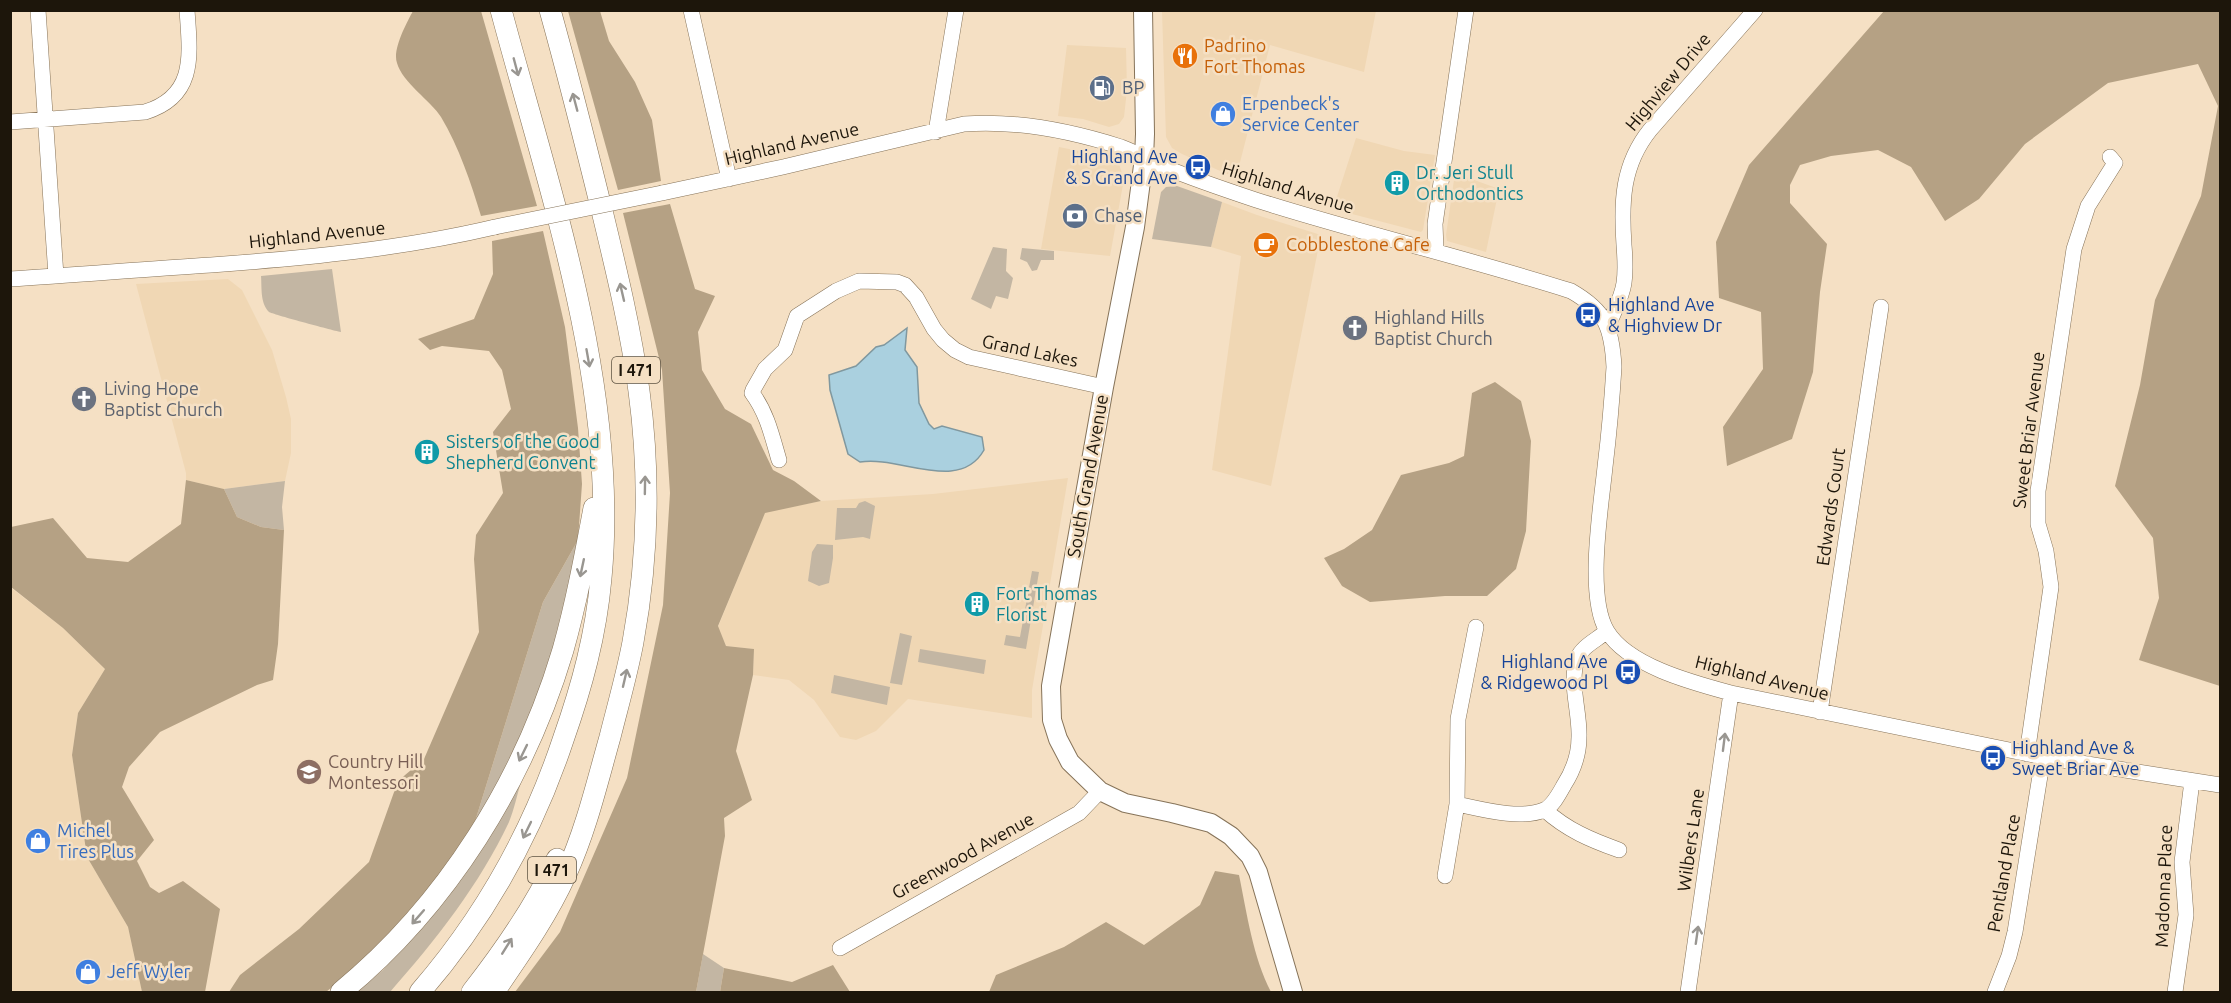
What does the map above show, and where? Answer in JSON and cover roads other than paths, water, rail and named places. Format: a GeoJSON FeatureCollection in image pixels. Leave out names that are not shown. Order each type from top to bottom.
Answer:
{"type":"FeatureCollection","features":[{"type":"Feature","properties":{"kind":"highway","name":"I 471"},"geometry":{"type":"LineString","coordinates":[[420,993],[456,950],[488,902],[532,819],[556,765],[587,665],[601,578],[604,530],[601,469],[592,381],[577,300],[501,10]]}},
{"type":"Feature","properties":{"kind":"highway","name":"I 471"},"geometry":{"type":"LineString","coordinates":[[472,993],[503,951],[549,876],[585,799],[610,735],[625,683],[639,601],[645,463],[635,361],[623,295],[550,10]]}},
{"type":"Feature","properties":{"kind":"highway"},"geometry":{"type":"LineString","coordinates":[[341,993],[381,957],[443,887],[482,829],[531,737],[563,650],[601,469]]}},
{"type":"Feature","properties":{"kind":"highway"},"geometry":{"type":"LineString","coordinates":[[494,993],[549,906],[579,844],[610,735]]}},
{"type":"Feature","properties":{"kind":"main road","name":"South Grand Avenue"},"geometry":{"type":"LineString","coordinates":[[1143,10],[1144,158],[1130,261],[1104,387],[1051,686],[1052,720],[1058,739],[1070,762],[1100,791],[1125,803],[1203,820],[1222,829],[1237,841],[1250,856],[1258,872],[1293,993]]}},
{"type":"Feature","properties":{"kind":"street"},"geometry":{"type":"LineString","coordinates":[[38,10],[56,276]]}},
{"type":"Feature","properties":{"kind":"street"},"geometry":{"type":"LineString","coordinates":[[10,122],[145,112],[167,102],[176,94],[188,70],[190,59],[187,10]]}},
{"type":"Feature","properties":{"kind":"street"},"geometry":{"type":"LineString","coordinates":[[691,10],[729,179]]}},
{"type":"Feature","properties":{"kind":"street"},"geometry":{"type":"LineString","coordinates":[[936,132],[956,10]]}},
{"type":"Feature","properties":{"kind":"street"},"geometry":{"type":"LineString","coordinates":[[1436,250],[1435,224],[1466,10]]}},
{"type":"Feature","properties":{"kind":"street","name":"Highview Drive"},"geometry":{"type":"LineString","coordinates":[[1608,326],[1624,283],[1626,263],[1624,185],[1632,158],[1650,130],[1755,10]]}},
{"type":"Feature","properties":{"kind":"street","name":"Highland Avenue"},"geometry":{"type":"LineString","coordinates":[[10,279],[151,270],[349,253],[495,227],[729,179],[964,124],[1037,127],[1082,136],[1123,148],[1255,200],[1349,228],[1436,250],[1570,291],[1587,300],[1608,326],[1613,342],[1614,367],[1598,533],[1598,599],[1607,631],[1628,652],[1685,680],[1731,693],[2027,754],[2220,785]]}},
{"type":"Feature","properties":{"kind":"street","name":"Sweet Briar Avenue"},"geometry":{"type":"LineString","coordinates":[[2027,754],[2051,587],[2046,551],[2038,524],[2038,491],[2074,249],[2088,206],[2115,163],[2110,157]]}},
{"type":"Feature","properties":{"kind":"street","name":"Grand Lakes"},"geometry":{"type":"LineString","coordinates":[[779,460],[762,406],[752,393],[753,390],[765,369],[785,350],[797,316],[852,282],[897,282],[905,285],[916,297],[943,340],[955,350],[969,357],[1104,387]]}},
{"type":"Feature","properties":{"kind":"street","name":"Edwards Court"},"geometry":{"type":"LineString","coordinates":[[1820,712],[1881,307]]}},
{"type":"Feature","properties":{"kind":"street"},"geometry":{"type":"LineString","coordinates":[[1446,876],[1457,804],[1458,719],[1476,627]]}},
{"type":"Feature","properties":{"kind":"street"},"geometry":{"type":"LineString","coordinates":[[1457,804],[1505,813],[1545,810],[1552,804],[1571,774],[1577,757],[1580,737],[1575,676],[1578,659],[1581,651],[1607,631]]}},
{"type":"Feature","properties":{"kind":"street","name":"Wilbers Lane"},"geometry":{"type":"LineString","coordinates":[[1688,993],[1731,693]]}},
{"type":"Feature","properties":{"kind":"street","name":"Pentland Place"},"geometry":{"type":"LineString","coordinates":[[1995,993],[2015,932],[2043,757]]}},
{"type":"Feature","properties":{"kind":"street","name":"Madonna Place"},"geometry":{"type":"LineString","coordinates":[[2178,992],[2186,915],[2182,862],[2192,781]]}},
{"type":"Feature","properties":{"kind":"street","name":"Greenwood Avenue"},"geometry":{"type":"LineString","coordinates":[[840,948],[1078,813],[1100,791]]}},
{"type":"Feature","properties":{"kind":"street"},"geometry":{"type":"LineString","coordinates":[[1545,810],[1569,829],[1585,838],[1619,850]]}},
{"type":"Feature","properties":{"kind":"water"},"geometry":{"type":"Polygon","coordinates":[[[907,328],[905,350],[917,367],[919,403],[929,424],[934,429],[942,426],[982,437],[984,450],[973,463],[960,469],[927,470],[876,461],[860,462],[848,454],[830,390],[829,375],[856,366],[876,347],[884,345],[907,328]]]}},
{"type":"Feature","properties":{"kind":"place","name":"Padrino Fort Thomas"},"geometry":{"type":"Point","coordinates":[1185,56]}},
{"type":"Feature","properties":{"kind":"place","name":"BP"},"geometry":{"type":"Point","coordinates":[1102,88]}},
{"type":"Feature","properties":{"kind":"place","name":"Erpenbeck's Service Center"},"geometry":{"type":"Point","coordinates":[1223,114]}},
{"type":"Feature","properties":{"kind":"place","name":"Highland Ave & S Grand Ave"},"geometry":{"type":"Point","coordinates":[1198,167]}},
{"type":"Feature","properties":{"kind":"place","name":"Dr. Jeri Stull Orthodontics"},"geometry":{"type":"Point","coordinates":[1397,183]}},
{"type":"Feature","properties":{"kind":"place","name":"Chase"},"geometry":{"type":"Point","coordinates":[1075,216]}},
{"type":"Feature","properties":{"kind":"place","name":"Cobblestone Cafe"},"geometry":{"type":"Point","coordinates":[1266,245]}},
{"type":"Feature","properties":{"kind":"place","name":"Highland Ave & Highview Dr"},"geometry":{"type":"Point","coordinates":[1588,315]}},
{"type":"Feature","properties":{"kind":"place","name":"Highland Hills Baptist Church"},"geometry":{"type":"Point","coordinates":[1355,328]}},
{"type":"Feature","properties":{"kind":"place","name":"Living Hope Baptist Church"},"geometry":{"type":"Point","coordinates":[84,399]}},
{"type":"Feature","properties":{"kind":"place","name":"Sisters of the Good Shepherd Convent"},"geometry":{"type":"Point","coordinates":[427,452]}},
{"type":"Feature","properties":{"kind":"place","name":"Fort Thomas Florist"},"geometry":{"type":"Point","coordinates":[977,604]}},
{"type":"Feature","properties":{"kind":"place","name":"Highland Ave & Ridgewood Pl"},"geometry":{"type":"Point","coordinates":[1628,672]}},
{"type":"Feature","properties":{"kind":"place","name":"Highland Ave & Sweet Briar Ave"},"geometry":{"type":"Point","coordinates":[1993,758]}},
{"type":"Feature","properties":{"kind":"place","name":"Country Hill Montessori"},"geometry":{"type":"Point","coordinates":[309,772]}},
{"type":"Feature","properties":{"kind":"place","name":"Michel Tires Plus"},"geometry":{"type":"Point","coordinates":[38,841]}},
{"type":"Feature","properties":{"kind":"place","name":"Jeff Wyler"},"geometry":{"type":"Point","coordinates":[88,972]}}]}
